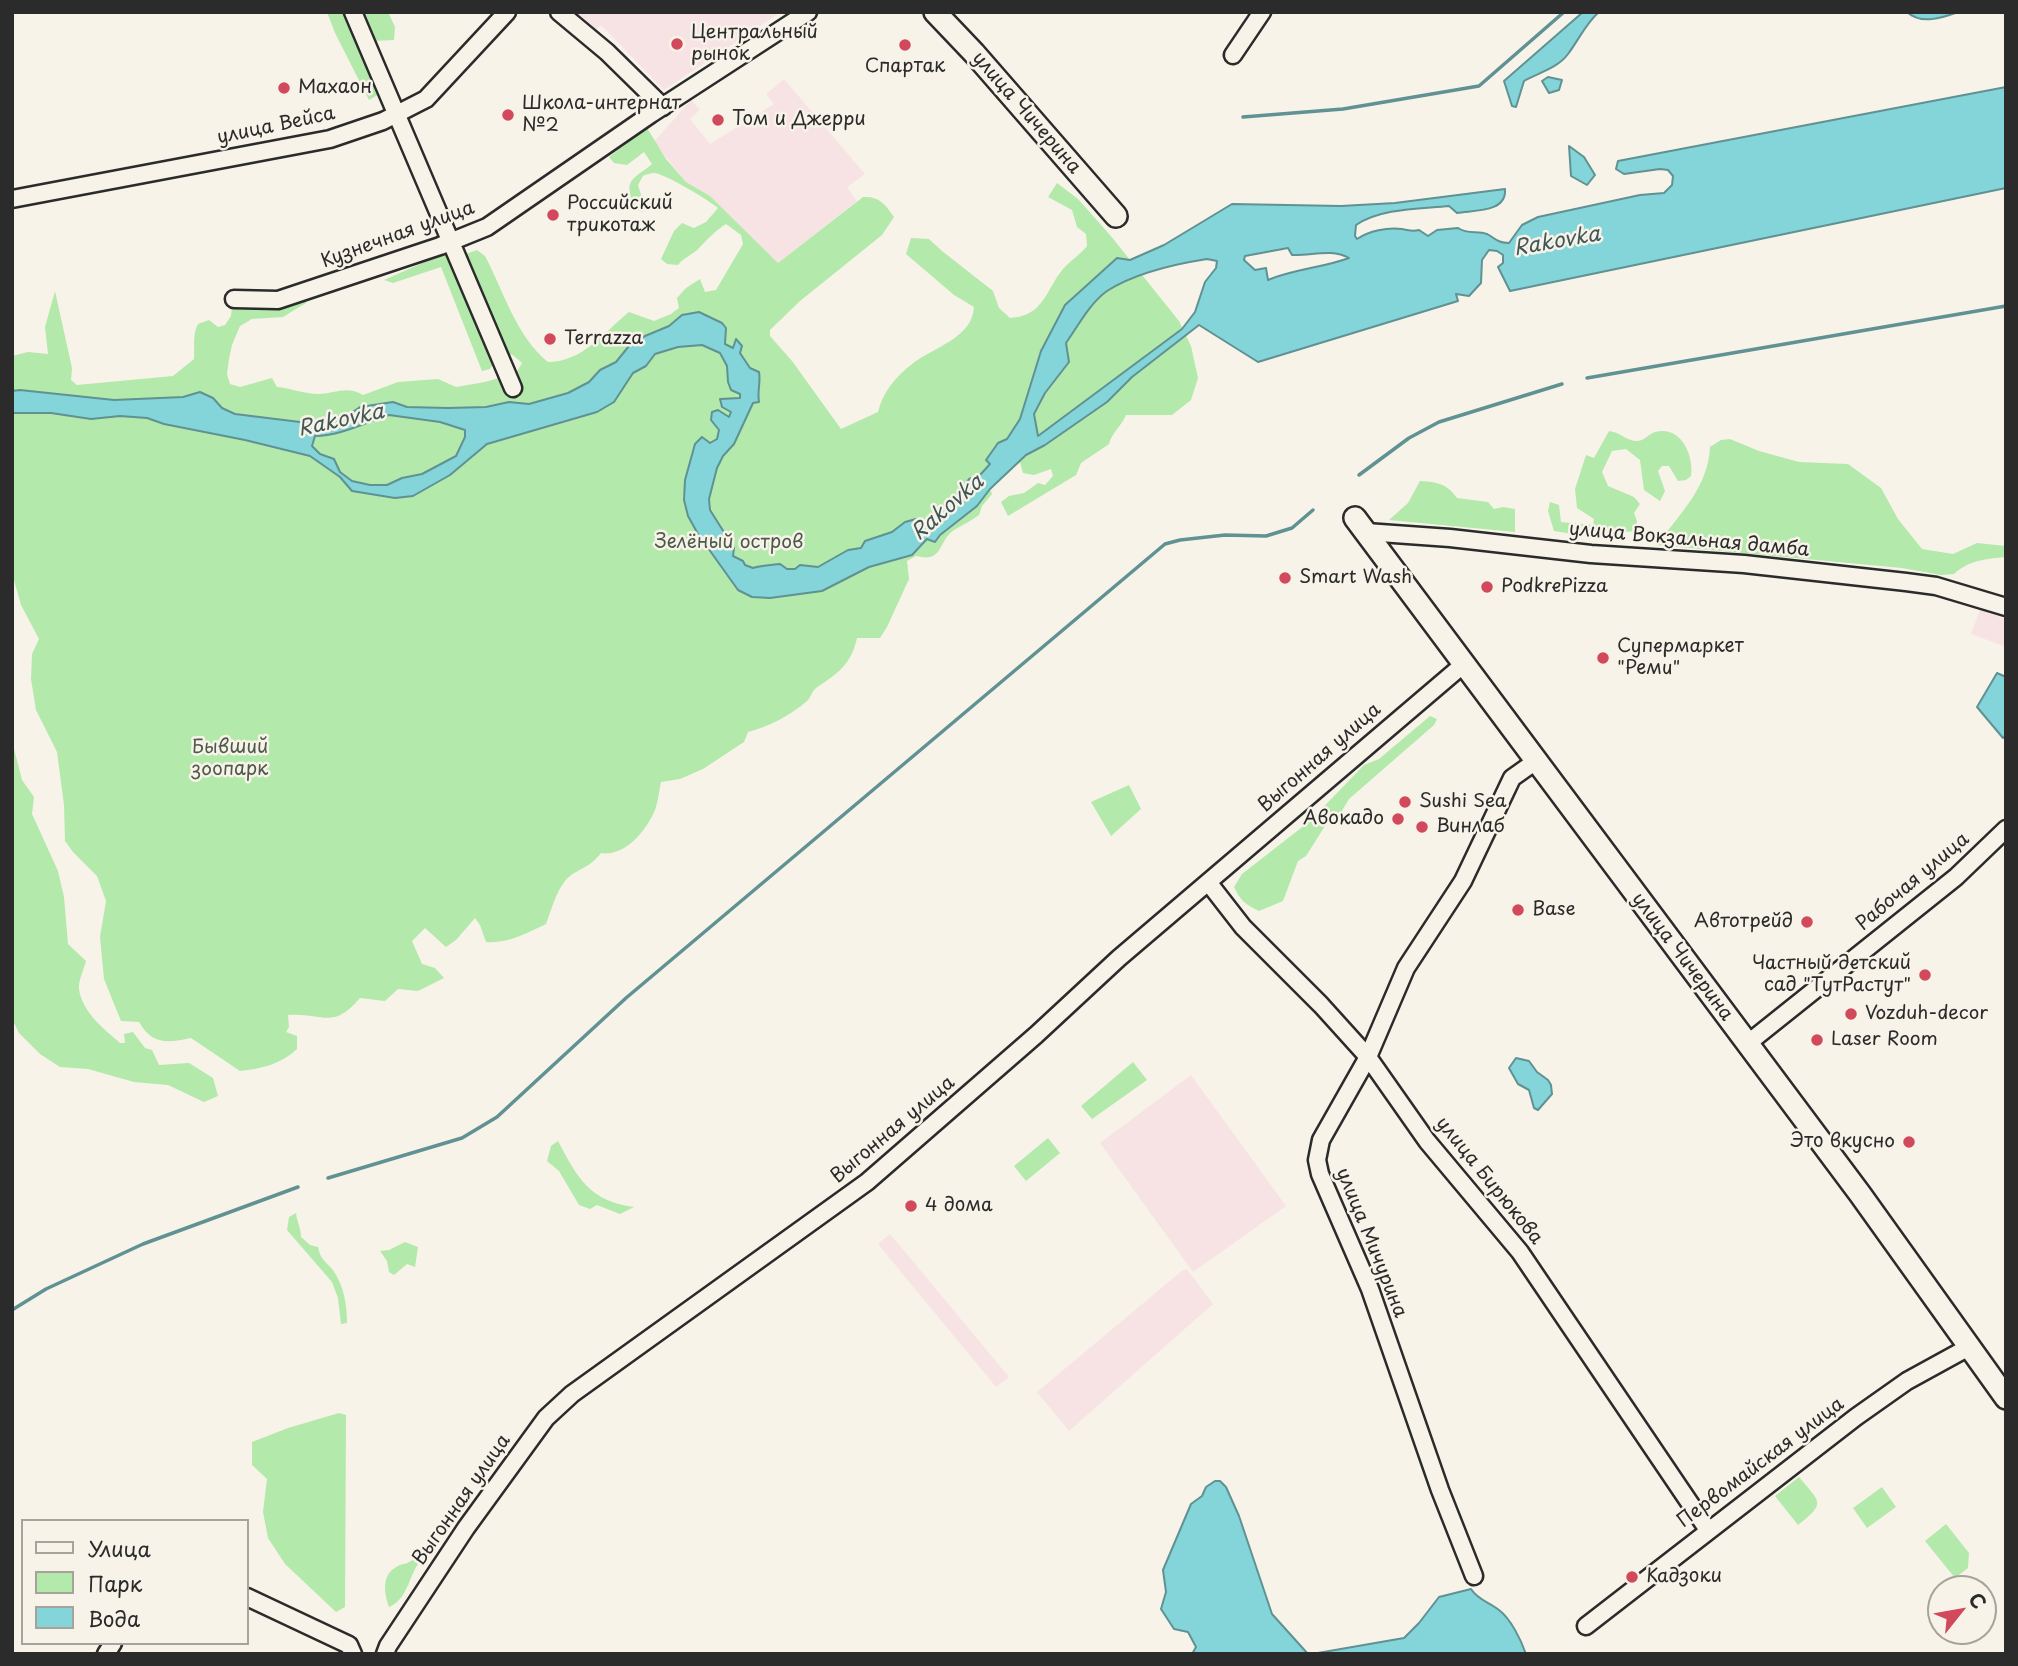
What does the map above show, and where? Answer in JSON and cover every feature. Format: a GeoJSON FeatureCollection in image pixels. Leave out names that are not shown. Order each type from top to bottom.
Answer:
{"type":"FeatureCollection","features":[{"type":"Feature","properties":{"kind":"main road","name":"улица Чичерина"},"geometry":{"type":"LineString","coordinates":[[935,12],[1116,216]]}},
{"type":"Feature","properties":{"kind":"main road","name":"улица Чичерина"},"geometry":{"type":"LineString","coordinates":[[1360,525],[1867,1205],[2006,1398]]}},
{"type":"Feature","properties":{"kind":"street"},"geometry":{"type":"LineString","coordinates":[[353,12],[513,388]]}},
{"type":"Feature","properties":{"kind":"street","name":"улица Вейса"},"geometry":{"type":"LineString","coordinates":[[12,199],[330,139],[397,115],[426,99],[507,12]]}},
{"type":"Feature","properties":{"kind":"street"},"geometry":{"type":"LineString","coordinates":[[559,12],[607,52],[663,107]]}},
{"type":"Feature","properties":{"kind":"street","name":"Кузнечная улица"},"geometry":{"type":"LineString","coordinates":[[234,299],[278,300],[452,242],[487,227],[808,12]]}},
{"type":"Feature","properties":{"kind":"street"},"geometry":{"type":"LineString","coordinates":[[1233,55],[1262,12]]}},
{"type":"Feature","properties":{"kind":"street","name":"улица Вокзальная дамба"},"geometry":{"type":"LineString","coordinates":[[1360,525],[1591,554],[1744,564],[1906,582],[1936,586],[2006,607]]}},
{"type":"Feature","properties":{"kind":"street","name":"Выгонная улица"},"geometry":{"type":"LineString","coordinates":[[385,1654],[394,1636],[466,1528],[546,1418],[572,1394],[867,1182],[1208,881],[1464,663]]}},
{"type":"Feature","properties":{"kind":"street","name":"улица Мичурина"},"geometry":{"type":"LineString","coordinates":[[1474,1576],[1440,1490],[1370,1289],[1348,1242],[1317,1160],[1321,1140],[1368,1057],[1406,968],[1463,881],[1512,778],[1536,761]]}},
{"type":"Feature","properties":{"kind":"street","name":"Рабочая улица"},"geometry":{"type":"LineString","coordinates":[[1747,1044],[1956,877],[2006,829]]}},
{"type":"Feature","properties":{"kind":"street","name":"улица Бирюкова"},"geometry":{"type":"LineString","coordinates":[[1208,881],[1243,927],[1321,1005],[1368,1057],[1427,1141],[1520,1252],[1708,1530]]}},
{"type":"Feature","properties":{"kind":"street","name":"Первомайская улица"},"geometry":{"type":"LineString","coordinates":[[1586,1626],[1856,1417],[1907,1381],[1969,1347]]}},
{"type":"Feature","properties":{"kind":"street"},"geometry":{"type":"LineString","coordinates":[[248,1597],[349,1644],[353,1654]]}},
{"type":"Feature","properties":{"kind":"shaded area","name":"Центральный рынок"},"geometry":{"type":"Polygon","coordinates":[[[574,12],[781,12],[664,90],[601,25],[595,31],[574,12]]]}},
{"type":"Feature","properties":{"kind":"shaded area"},"geometry":{"type":"Polygon","coordinates":[[[784,79],[865,174],[847,187],[857,201],[778,263],[710,196],[686,182],[654,142],[691,100],[700,110],[690,119],[710,144],[774,104],[766,94],[784,79]]]}},
{"type":"Feature","properties":{"kind":"shaded area"},"geometry":{"type":"Polygon","coordinates":[[[1980,610],[2006,619],[2006,647],[1971,634],[1980,610]]]}},
{"type":"Feature","properties":{"kind":"shaded area"},"geometry":{"type":"Polygon","coordinates":[[[1191,1075],[1286,1206],[1193,1272],[1100,1143],[1191,1075]]]}},
{"type":"Feature","properties":{"kind":"shaded area"},"geometry":{"type":"Polygon","coordinates":[[[890,1234],[1009,1377],[996,1387],[878,1244],[890,1234]]]}},
{"type":"Feature","properties":{"kind":"shaded area"},"geometry":{"type":"Polygon","coordinates":[[[1187,1269],[1213,1304],[1069,1431],[1037,1392],[1187,1269]]]}},
{"type":"Feature","properties":{"kind":"green space"},"geometry":{"type":"Polygon","coordinates":[[[327,12],[388,12],[395,27],[394,40],[372,41],[396,97],[381,93],[369,100],[327,12]]]}},
{"type":"Feature","properties":{"kind":"green space","name":"Зелёный остров"},"geometry":{"type":"Polygon","coordinates":[[[647,128],[666,159],[686,182],[710,196],[778,263],[863,197],[881,202],[894,217],[882,235],[800,301],[770,330],[770,336],[792,361],[841,429],[878,412],[886,391],[900,374],[959,335],[972,318],[974,307],[954,295],[906,254],[911,238],[929,239],[993,291],[999,308],[1010,318],[1030,313],[1042,301],[1063,269],[1087,246],[1086,234],[1077,227],[1072,210],[1048,197],[1057,183],[1078,199],[1110,235],[1179,321],[1191,346],[1198,378],[1191,400],[1172,415],[1126,415],[1109,444],[1081,463],[1076,475],[1008,516],[1001,502],[1009,496],[1024,493],[1038,483],[1045,485],[1053,476],[1051,469],[1034,475],[1023,473],[1020,462],[990,489],[992,494],[982,506],[979,515],[954,530],[936,554],[931,557],[916,556],[907,561],[909,579],[880,638],[857,638],[851,655],[842,668],[816,688],[807,701],[794,711],[771,724],[748,732],[744,742],[703,769],[680,779],[661,782],[655,810],[640,834],[618,851],[601,853],[569,877],[559,891],[546,924],[509,940],[486,942],[475,918],[456,940],[446,947],[425,928],[412,941],[422,964],[435,968],[444,978],[418,991],[398,989],[385,1001],[360,998],[342,1014],[334,1017],[288,1015],[289,1027],[286,1032],[297,1036],[297,1049],[277,1062],[263,1067],[240,1071],[191,1038],[161,1040],[149,1035],[139,1022],[121,1021],[104,979],[100,937],[106,901],[97,876],[65,841],[64,805],[57,752],[36,710],[31,679],[32,654],[39,639],[21,605],[12,573],[12,356],[28,352],[48,354],[45,327],[55,291],[72,368],[71,380],[77,385],[173,376],[194,359],[194,336],[198,324],[209,320],[218,327],[225,325],[231,316],[232,306],[307,298],[306,303],[283,317],[252,319],[240,326],[229,359],[227,374],[230,384],[240,387],[272,378],[277,387],[308,393],[324,394],[346,390],[363,395],[398,382],[438,379],[456,387],[516,373],[522,363],[513,355],[501,353],[490,369],[482,371],[441,267],[393,283],[384,280],[460,249],[463,255],[477,250],[485,256],[527,340],[548,362],[561,361],[592,344],[629,312],[654,321],[671,314],[679,308],[677,298],[700,279],[705,292],[716,290],[743,244],[741,235],[726,224],[678,265],[667,264],[661,259],[674,231],[682,223],[694,228],[706,222],[718,208],[677,182],[654,173],[643,176],[638,185],[645,207],[643,212],[636,210],[630,192],[631,181],[652,164],[644,152],[627,165],[614,163],[609,157],[647,128]]]}},
{"type":"Feature","properties":{"kind":"green space"},"geometry":{"type":"Polygon","coordinates":[[[1609,431],[1635,441],[1655,432],[1672,433],[1679,437],[1688,451],[1691,476],[1678,481],[1669,466],[1662,466],[1658,471],[1665,491],[1660,501],[1644,490],[1640,460],[1626,449],[1612,451],[1602,472],[1608,486],[1634,497],[1640,504],[1634,513],[1636,531],[1586,536],[1554,531],[1548,511],[1550,502],[1559,505],[1561,522],[1593,525],[1594,519],[1577,508],[1575,489],[1586,455],[1594,458],[1609,431]]]}},
{"type":"Feature","properties":{"kind":"green space"},"geometry":{"type":"Polygon","coordinates":[[[1730,439],[1759,451],[1799,462],[1848,464],[1881,488],[1898,519],[1922,549],[1953,554],[1977,543],[2006,546],[2006,557],[1978,561],[1954,574],[1941,575],[1902,568],[1657,545],[1698,488],[1708,462],[1710,447],[1721,440],[1730,439]]]}},
{"type":"Feature","properties":{"kind":"green space"},"geometry":{"type":"Polygon","coordinates":[[[1420,481],[1442,485],[1457,498],[1488,502],[1494,509],[1515,509],[1515,532],[1389,520],[1408,503],[1420,481]]]}},
{"type":"Feature","properties":{"kind":"green space"},"geometry":{"type":"Polygon","coordinates":[[[1430,716],[1437,719],[1434,725],[1349,799],[1337,819],[1325,826],[1306,856],[1298,861],[1283,901],[1259,911],[1244,902],[1234,887],[1242,874],[1310,821],[1364,765],[1379,759],[1430,716]]]}},
{"type":"Feature","properties":{"kind":"green space"},"geometry":{"type":"Polygon","coordinates":[[[12,741],[22,780],[34,797],[32,814],[58,871],[64,897],[68,944],[86,961],[79,986],[84,1005],[120,1043],[125,1043],[124,1034],[133,1032],[145,1048],[152,1050],[159,1065],[189,1063],[213,1078],[218,1096],[204,1102],[168,1085],[134,1082],[88,1069],[60,1067],[40,1054],[19,1033],[12,1019],[12,741]]]}},
{"type":"Feature","properties":{"kind":"green space"},"geometry":{"type":"Polygon","coordinates":[[[1129,785],[1141,809],[1111,836],[1091,802],[1129,785]]]}},
{"type":"Feature","properties":{"kind":"green space"},"geometry":{"type":"Polygon","coordinates":[[[1133,1062],[1147,1080],[1092,1119],[1081,1106],[1133,1062]]]}},
{"type":"Feature","properties":{"kind":"green space"},"geometry":{"type":"Polygon","coordinates":[[[1048,1138],[1060,1153],[1026,1181],[1014,1166],[1048,1138]]]}},
{"type":"Feature","properties":{"kind":"green space"},"geometry":{"type":"Polygon","coordinates":[[[558,1141],[579,1177],[596,1194],[634,1207],[620,1214],[597,1205],[590,1209],[579,1205],[559,1171],[547,1161],[551,1146],[558,1141]]]}},
{"type":"Feature","properties":{"kind":"green space"},"geometry":{"type":"Polygon","coordinates":[[[296,1213],[301,1237],[310,1245],[318,1247],[340,1282],[347,1323],[341,1324],[338,1298],[332,1282],[287,1230],[289,1217],[296,1213]]]}},
{"type":"Feature","properties":{"kind":"green space"},"geometry":{"type":"Polygon","coordinates":[[[405,1242],[418,1247],[415,1267],[407,1264],[394,1275],[389,1272],[387,1261],[380,1251],[389,1250],[405,1242]]]}},
{"type":"Feature","properties":{"kind":"green space"},"geometry":{"type":"Polygon","coordinates":[[[339,1413],[346,1415],[345,1607],[336,1612],[285,1564],[268,1538],[263,1512],[267,1479],[252,1465],[252,1442],[339,1413]]]}},
{"type":"Feature","properties":{"kind":"green space"},"geometry":{"type":"Polygon","coordinates":[[[1799,1477],[1816,1498],[1817,1507],[1798,1525],[1775,1496],[1799,1477]]]}},
{"type":"Feature","properties":{"kind":"green space"},"geometry":{"type":"Polygon","coordinates":[[[1882,1487],[1896,1507],[1867,1528],[1853,1508],[1882,1487]]]}},
{"type":"Feature","properties":{"kind":"green space"},"geometry":{"type":"Polygon","coordinates":[[[1946,1524],[1969,1553],[1968,1568],[1959,1575],[1953,1575],[1925,1541],[1946,1524]]]}},
{"type":"Feature","properties":{"kind":"green space"},"geometry":{"type":"Polygon","coordinates":[[[432,1544],[436,1548],[418,1564],[401,1598],[389,1607],[385,1584],[389,1574],[432,1544]]]}},
{"type":"Feature","properties":{"kind":"water"},"geometry":{"type":"Polygon","coordinates":[[[1583,12],[1599,12],[1564,59],[1524,81],[1516,107],[1512,106],[1504,81],[1583,12]]]}},
{"type":"Feature","properties":{"kind":"water"},"geometry":{"type":"Polygon","coordinates":[[[1907,12],[1958,12],[1925,19],[1907,12]]]}},
{"type":"Feature","properties":{"kind":"water"},"geometry":{"type":"Polygon","coordinates":[[[1548,77],[1562,80],[1559,90],[1549,93],[1542,81],[1548,77]]]}},
{"type":"Feature","properties":{"kind":"water","name":"Rakovka"},"geometry":{"type":"Polygon","coordinates":[[[2006,87],[2006,188],[1510,291],[1498,267],[1503,263],[1503,255],[1489,250],[1482,260],[1481,283],[1469,296],[1456,294],[1458,301],[1258,362],[1199,325],[1132,377],[1107,402],[1026,455],[990,489],[977,506],[935,542],[927,539],[912,555],[869,567],[822,591],[770,598],[752,597],[738,590],[688,516],[684,500],[685,480],[695,444],[702,437],[710,443],[717,439],[719,430],[711,420],[712,412],[718,410],[729,417],[731,412],[722,407],[720,399],[740,398],[740,394],[731,390],[727,366],[720,353],[702,345],[678,347],[655,354],[646,366],[633,373],[614,402],[597,412],[487,444],[450,475],[413,496],[395,498],[352,491],[340,477],[310,456],[147,418],[120,416],[91,419],[51,413],[12,413],[12,391],[20,390],[114,400],[183,397],[200,392],[235,414],[300,422],[319,421],[350,414],[360,407],[393,402],[407,407],[448,408],[486,407],[509,402],[529,404],[568,393],[589,382],[600,370],[616,362],[633,341],[669,326],[682,315],[699,312],[722,323],[726,328],[725,344],[733,348],[736,339],[742,346],[740,353],[750,368],[759,372],[759,402],[753,403],[734,444],[717,468],[709,499],[710,510],[734,548],[733,556],[745,565],[753,568],[780,564],[787,569],[795,569],[800,565],[818,567],[848,550],[861,548],[865,541],[892,532],[905,522],[916,519],[924,525],[957,495],[969,479],[980,475],[990,464],[986,460],[998,443],[1007,439],[1020,419],[1041,351],[1065,305],[1117,258],[1130,260],[1164,245],[1232,204],[1341,206],[1395,203],[1505,189],[1501,202],[1488,209],[1457,213],[1449,206],[1389,212],[1356,225],[1355,236],[1357,239],[1384,229],[1396,229],[1419,230],[1428,236],[1437,230],[1458,228],[1484,233],[1509,243],[1522,225],[1538,217],[1640,195],[1664,193],[1672,185],[1673,176],[1668,170],[1624,174],[1616,169],[1618,161],[2006,87]],[[1288,248],[1245,256],[1244,260],[1255,270],[1266,268],[1268,280],[1349,258],[1335,253],[1292,255],[1288,248]],[[1195,261],[1130,279],[1107,291],[1095,302],[1066,343],[1069,362],[1045,393],[1034,414],[1038,436],[1182,329],[1195,312],[1205,282],[1216,268],[1217,261],[1195,261]],[[389,415],[344,431],[315,436],[312,446],[320,454],[334,459],[340,472],[352,481],[370,485],[387,485],[402,478],[422,474],[456,456],[465,437],[465,430],[440,422],[389,415]]]}},
{"type":"Feature","properties":{"kind":"water"},"geometry":{"type":"Polygon","coordinates":[[[1569,146],[1584,157],[1595,175],[1587,185],[1571,176],[1569,146]]]}},
{"type":"Feature","properties":{"kind":"water"},"geometry":{"type":"Polygon","coordinates":[[[1997,673],[2006,677],[2006,735],[2003,738],[1977,707],[1997,673]]]}},
{"type":"Feature","properties":{"kind":"water"},"geometry":{"type":"Polygon","coordinates":[[[1516,1058],[1529,1061],[1551,1085],[1552,1094],[1538,1110],[1534,1108],[1529,1090],[1518,1084],[1509,1068],[1516,1058]]]}},
{"type":"Feature","properties":{"kind":"water"},"geometry":{"type":"Polygon","coordinates":[[[1215,1481],[1220,1481],[1226,1487],[1239,1516],[1272,1614],[1308,1654],[1192,1654],[1196,1647],[1188,1632],[1174,1629],[1161,1609],[1166,1592],[1163,1570],[1191,1504],[1215,1481]]]}},
{"type":"Feature","properties":{"kind":"water"},"geometry":{"type":"Polygon","coordinates":[[[1471,1589],[1508,1619],[1526,1654],[1312,1654],[1404,1638],[1439,1597],[1471,1589]]]}},
{"type":"Feature","properties":{"kind":"waterway"},"geometry":{"type":"LineString","coordinates":[[1243,117],[1343,109],[1479,86],[1564,12]]}},
{"type":"Feature","properties":{"kind":"waterway"},"geometry":{"type":"LineString","coordinates":[[1587,378],[2006,306]]}},
{"type":"Feature","properties":{"kind":"waterway"},"geometry":{"type":"LineString","coordinates":[[1359,475],[1409,438],[1439,422],[1562,384]]}},
{"type":"Feature","properties":{"kind":"waterway"},"geometry":{"type":"LineString","coordinates":[[328,1178],[462,1138],[497,1117],[626,998],[1165,544],[1225,535],[1266,536],[1292,528],[1313,510]]}},
{"type":"Feature","properties":{"kind":"waterway"},"geometry":{"type":"LineString","coordinates":[[12,1310],[46,1289],[143,1244],[298,1187]]}},
{"type":"Feature","properties":{"kind":"place","name":"Центральный рынок"},"geometry":{"type":"Point","coordinates":[677,44]}},
{"type":"Feature","properties":{"kind":"place","name":"Спартак"},"geometry":{"type":"Point","coordinates":[905,45]}},
{"type":"Feature","properties":{"kind":"place","name":"Махаон"},"geometry":{"type":"Point","coordinates":[284,88]}},
{"type":"Feature","properties":{"kind":"place","name":"Школа-интернат №2"},"geometry":{"type":"Point","coordinates":[508,115]}},
{"type":"Feature","properties":{"kind":"place","name":"Том и Джерри"},"geometry":{"type":"Point","coordinates":[718,120]}},
{"type":"Feature","properties":{"kind":"place","name":"Российский трикотаж"},"geometry":{"type":"Point","coordinates":[553,215]}},
{"type":"Feature","properties":{"kind":"place","name":"Terrazza"},"geometry":{"type":"Point","coordinates":[550,339]}},
{"type":"Feature","properties":{"kind":"place","name":"Smart Wash"},"geometry":{"type":"Point","coordinates":[1285,578]}},
{"type":"Feature","properties":{"kind":"place","name":"PodkrePizza"},"geometry":{"type":"Point","coordinates":[1487,587]}},
{"type":"Feature","properties":{"kind":"place","name":"Супермаркет \"Реми\""},"geometry":{"type":"Point","coordinates":[1603,658]}},
{"type":"Feature","properties":{"kind":"place","name":"Sushi Sea"},"geometry":{"type":"Point","coordinates":[1405,802]}},
{"type":"Feature","properties":{"kind":"place","name":"Авокадо"},"geometry":{"type":"Point","coordinates":[1398,819]}},
{"type":"Feature","properties":{"kind":"place","name":"Винлаб"},"geometry":{"type":"Point","coordinates":[1422,827]}},
{"type":"Feature","properties":{"kind":"place","name":"Base"},"geometry":{"type":"Point","coordinates":[1518,910]}},
{"type":"Feature","properties":{"kind":"place","name":"Автотрейд"},"geometry":{"type":"Point","coordinates":[1807,922]}},
{"type":"Feature","properties":{"kind":"place","name":"Частный детский сад \"ТутРастут\""},"geometry":{"type":"Point","coordinates":[1925,975]}},
{"type":"Feature","properties":{"kind":"place","name":"Vozduh-decor"},"geometry":{"type":"Point","coordinates":[1851,1014]}},
{"type":"Feature","properties":{"kind":"place","name":"Laser Room"},"geometry":{"type":"Point","coordinates":[1817,1040]}},
{"type":"Feature","properties":{"kind":"place","name":"Это вкусно"},"geometry":{"type":"Point","coordinates":[1909,1142]}},
{"type":"Feature","properties":{"kind":"place","name":"4 дома"},"geometry":{"type":"Point","coordinates":[911,1206]}},
{"type":"Feature","properties":{"kind":"place","name":"Кадзоки"},"geometry":{"type":"Point","coordinates":[1632,1577]}},
{"type":"Feature","properties":{"kind":"park label","name":"Бывший зоопарк"},"geometry":{"type":"Point","coordinates":[230,759]}}]}
